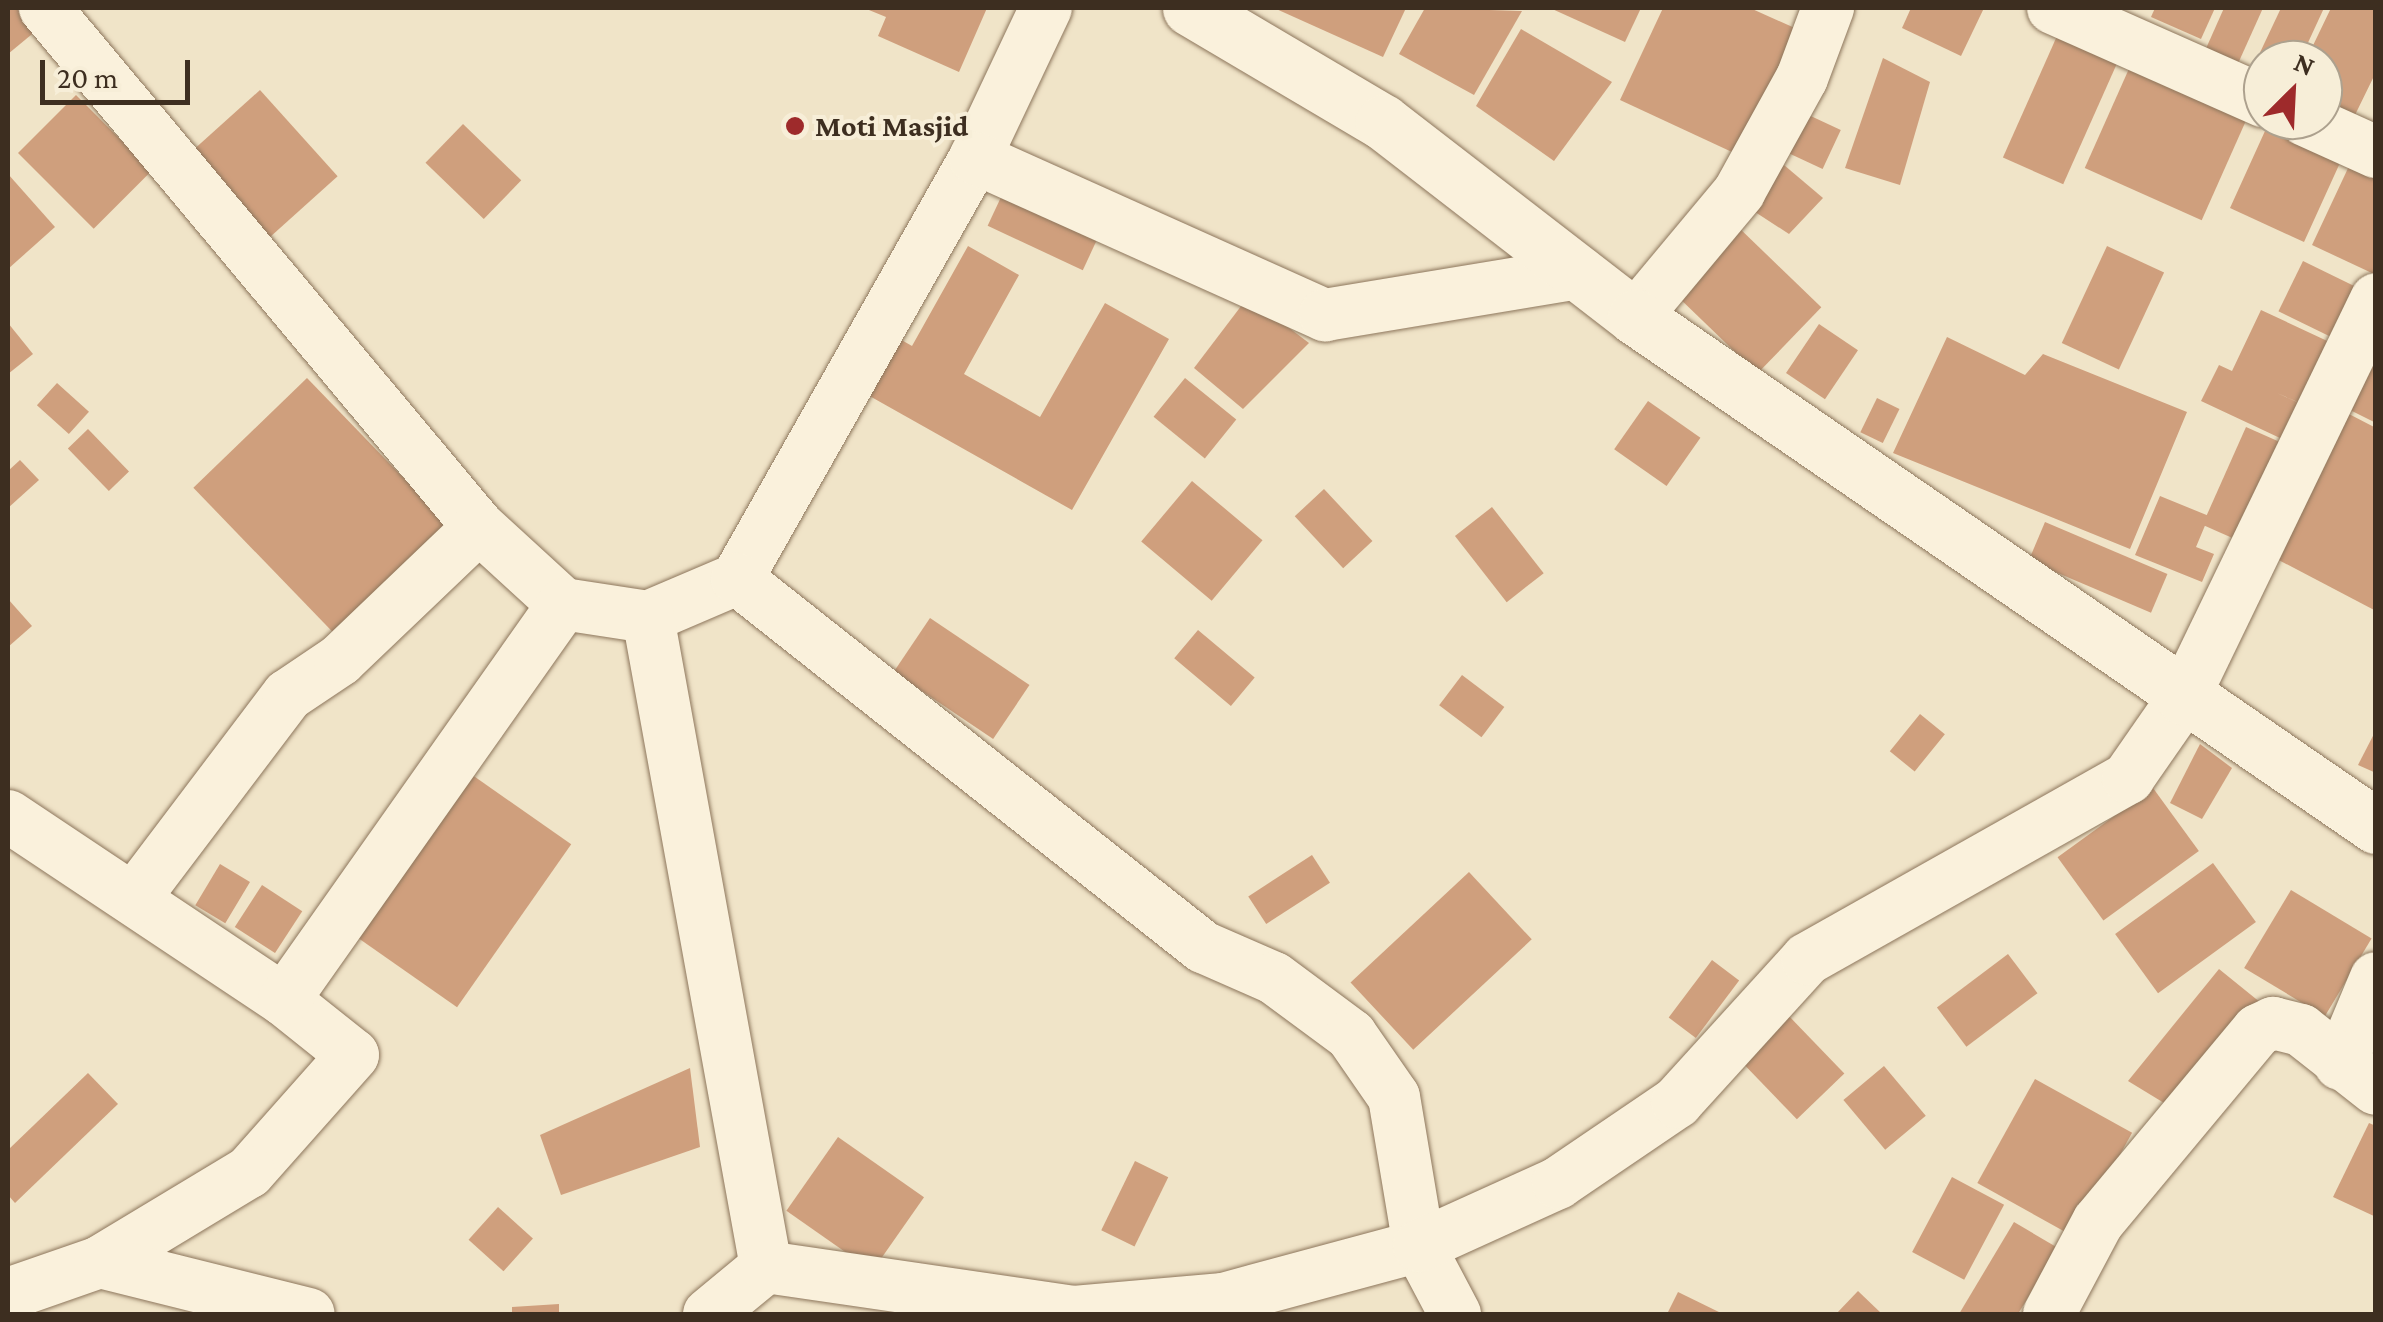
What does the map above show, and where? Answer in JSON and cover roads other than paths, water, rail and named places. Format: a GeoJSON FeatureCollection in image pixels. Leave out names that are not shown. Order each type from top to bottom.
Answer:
{"type":"FeatureCollection","features":[{"type":"Feature","properties":{"kind":"main road"},"geometry":{"type":"LineString","coordinates":[[1190,8],[1383,122],[1634,317],[2183,698],[2376,826]]}},
{"type":"Feature","properties":{"kind":"street"},"geometry":{"type":"LineString","coordinates":[[44,8],[480,527],[563,604],[648,617],[737,580],[976,158],[1046,8]]}},
{"type":"Feature","properties":{"kind":"street"},"geometry":{"type":"LineString","coordinates":[[1634,317],[1738,192],[1802,78],[1828,8]]}},
{"type":"Feature","properties":{"kind":"street"},"geometry":{"type":"LineString","coordinates":[[2053,8],[2243,92]]}},
{"type":"Feature","properties":{"kind":"street"},"geometry":{"type":"LineString","coordinates":[[2343,137],[2376,152]]}},
{"type":"Feature","properties":{"kind":"street"},"geometry":{"type":"LineString","coordinates":[[976,158],[1325,315],[1580,273]]}},
{"type":"Feature","properties":{"kind":"street"},"geometry":{"type":"LineString","coordinates":[[708,1314],[766,1267],[1074,1312],[1223,1300],[1419,1246],[1558,1183],[1677,1102],[1807,959],[2128,778],[2183,698],[2376,299]]}},
{"type":"Feature","properties":{"kind":"street"},"geometry":{"type":"LineString","coordinates":[[135,897],[288,695],[340,660],[480,527]]}},
{"type":"Feature","properties":{"kind":"street"},"geometry":{"type":"LineString","coordinates":[[737,580],[1203,947],[1274,978],[1351,1035],[1394,1097],[1419,1246],[1454,1314]]}},
{"type":"Feature","properties":{"kind":"street"},"geometry":{"type":"LineString","coordinates":[[284,1000],[563,604]]}},
{"type":"Feature","properties":{"kind":"street"},"geometry":{"type":"LineString","coordinates":[[648,617],[766,1267]]}},
{"type":"Feature","properties":{"kind":"street"},"geometry":{"type":"LineString","coordinates":[[8,816],[135,897],[284,1000],[353,1054],[249,1172],[100,1262],[8,1294]]}},
{"type":"Feature","properties":{"kind":"street"},"geometry":{"type":"LineString","coordinates":[[2048,1314],[2098,1222],[2258,1030],[2274,1023],[2301,1030],[2358,1076],[2376,978]]}},
{"type":"Feature","properties":{"kind":"street"},"geometry":{"type":"LineString","coordinates":[[100,1262],[309,1314]]}},
{"type":"Feature","properties":{"kind":"place","name":"Moti Masjid"},"geometry":{"type":"Point","coordinates":[795,126]}}]}
